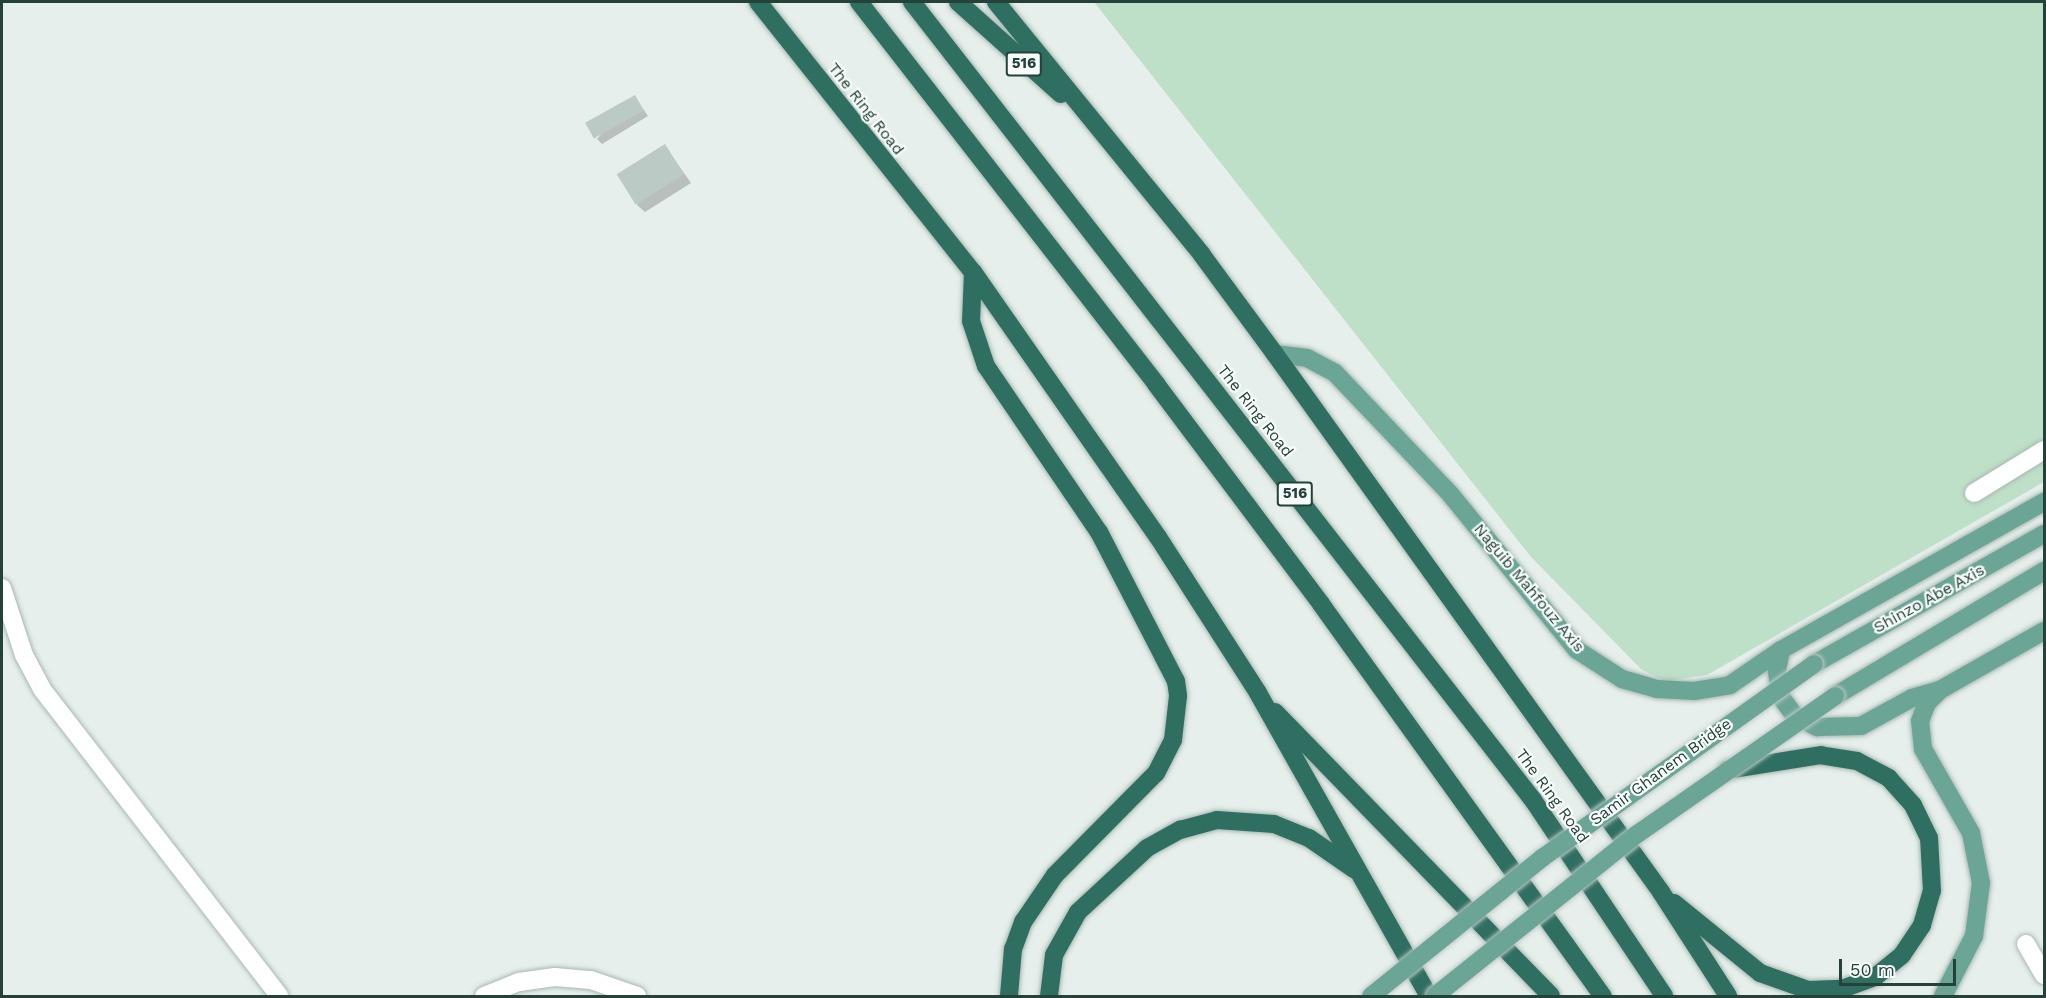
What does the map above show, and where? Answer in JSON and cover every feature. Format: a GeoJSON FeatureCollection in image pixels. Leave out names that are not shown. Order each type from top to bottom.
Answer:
{"type":"FeatureCollection","features":[{"type":"Feature","properties":{"kind":"highway","name":"The Ring Road"},"geometry":{"type":"LineString","coordinates":[[758,2],[972,272],[1131,498],[1258,693],[1429,996]]}},
{"type":"Feature","properties":{"kind":"highway","name":"516"},"geometry":{"type":"LineString","coordinates":[[859,2],[1177,412],[1604,996]]}},
{"type":"Feature","properties":{"kind":"highway","name":"The Ring Road"},"geometry":{"type":"LineString","coordinates":[[912,2],[1533,800],[1664,996]]}},
{"type":"Feature","properties":{"kind":"highway","name":"516"},"geometry":{"type":"LineString","coordinates":[[958,2],[1094,123]]}},
{"type":"Feature","properties":{"kind":"highway","name":"The Ring Road"},"geometry":{"type":"LineString","coordinates":[[996,2],[1202,255],[1275,354],[1661,892],[1728,996]]}},
{"type":"Feature","properties":{"kind":"highway"},"geometry":{"type":"LineString","coordinates":[[972,272],[971,321],[982,359],[1099,532],[1176,681],[1178,696],[1173,740],[1156,773],[1055,875],[1023,922],[1013,949],[1009,996]]}},
{"type":"Feature","properties":{"kind":"highway"},"geometry":{"type":"LineString","coordinates":[[1258,693],[1551,996]]}},
{"type":"Feature","properties":{"kind":"highway"},"geometry":{"type":"LineString","coordinates":[[1661,892],[1745,962],[1774,981],[1808,990],[1842,989],[1875,977],[1902,956],[1922,925],[1932,891],[1932,855],[1913,805],[1888,778],[1857,761],[1802,756],[1725,771]]}},
{"type":"Feature","properties":{"kind":"highway"},"geometry":{"type":"LineString","coordinates":[[1049,996],[1054,955],[1073,919],[1147,848],[1180,830],[1236,819],[1274,824],[1309,838],[1360,874]]}},
{"type":"Feature","properties":{"kind":"main road","name":"Naguib Mahfouz Axis"},"geometry":{"type":"LineString","coordinates":[[1275,354],[1307,358],[1346,384],[1451,495],[1577,650],[1606,671],[1648,687],[1694,691],[1730,685],[1781,650],[2044,502]]}},
{"type":"Feature","properties":{"kind":"main road","name":"Shinzo Abe Axis"},"geometry":{"type":"LineString","coordinates":[[1814,664],[2044,534]]}},
{"type":"Feature","properties":{"kind":"main road","name":"Shinzo Abe Axis"},"geometry":{"type":"LineString","coordinates":[[1725,771],[1835,696],[2044,572]]}},
{"type":"Feature","properties":{"kind":"main road"},"geometry":{"type":"LineString","coordinates":[[1781,650],[1777,671],[1780,696],[1795,716],[1817,727],[1861,726],[1912,698],[1941,690],[2044,631]]}},
{"type":"Feature","properties":{"kind":"main road","name":"Samir Ghanem Bridge"},"geometry":{"type":"LineString","coordinates":[[1371,996],[1453,926],[1551,851],[1814,664]]}},
{"type":"Feature","properties":{"kind":"main road"},"geometry":{"type":"LineString","coordinates":[[1941,690],[1923,711],[1920,740],[1971,833],[1981,883],[1974,936],[1944,996]]}},
{"type":"Feature","properties":{"kind":"main road"},"geometry":{"type":"LineString","coordinates":[[1435,996],[1548,903],[1725,771]]}},
{"type":"Feature","properties":{"kind":"street"},"geometry":{"type":"LineString","coordinates":[[1974,493],[2044,450]]}},
{"type":"Feature","properties":{"kind":"street"},"geometry":{"type":"LineString","coordinates":[[2,588],[24,655],[42,689],[279,996]]}},
{"type":"Feature","properties":{"kind":"street"},"geometry":{"type":"LineString","coordinates":[[2026,944],[2044,975]]}},
{"type":"Feature","properties":{"kind":"street"},"geometry":{"type":"LineString","coordinates":[[484,996],[519,982],[555,977],[591,980],[637,996]]}},
{"type":"Feature","properties":{"kind":"green space"},"geometry":{"type":"Polygon","coordinates":[[[1094,2],[2044,2],[2044,482],[1707,675],[1665,681],[1642,670],[1531,557],[1094,2]]]}},
{"type":"Feature","properties":{"kind":"building"},"geometry":{"type":"Polygon","coordinates":[[[635,95],[644,111],[594,138],[585,123],[635,95]]]}},
{"type":"Feature","properties":{"kind":"building"},"geometry":{"type":"Polygon","coordinates":[[[665,144],[684,175],[636,205],[617,174],[665,144]]]}}]}
